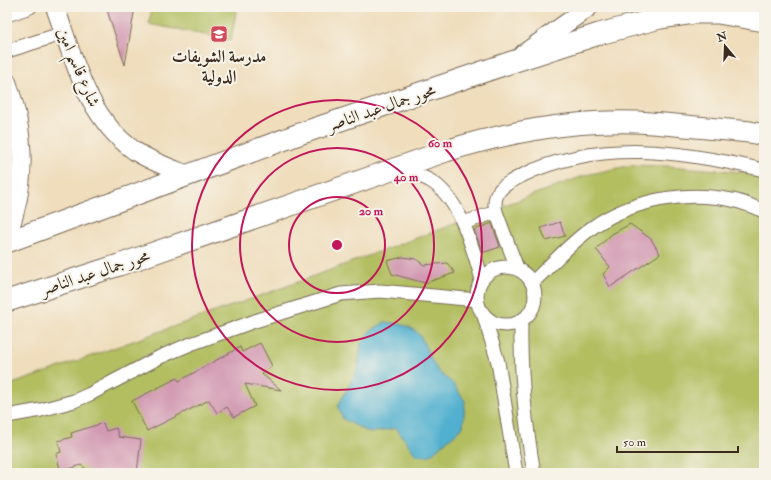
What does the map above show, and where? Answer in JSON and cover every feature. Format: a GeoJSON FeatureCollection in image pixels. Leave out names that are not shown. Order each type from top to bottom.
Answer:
{"type":"FeatureCollection","features":[{"type":"Feature","properties":{"kind":"main road","name":"شارع قاسم امين"},"geometry":{"type":"LineString","coordinates":[[55,7],[86,91],[101,118],[112,131],[136,151],[149,159],[188,175]]}},
{"type":"Feature","properties":{"kind":"main road"},"geometry":{"type":"LineString","coordinates":[[512,62],[545,40],[589,7]]}},
{"type":"Feature","properties":{"kind":"main road","name":"محور جمال عبد الناصر"},"geometry":{"type":"LineString","coordinates":[[7,242],[302,133],[599,34],[660,18],[694,13],[718,13],[764,21]]}},
{"type":"Feature","properties":{"kind":"main road"},"geometry":{"type":"LineString","coordinates":[[7,82],[17,113],[22,150],[20,188],[17,207],[7,236]]}},
{"type":"Feature","properties":{"kind":"main road","name":"محور جمال عبد الناصر"},"geometry":{"type":"LineString","coordinates":[[7,301],[119,265],[483,139],[533,129],[584,123],[635,122],[750,132],[764,135]]}},
{"type":"Feature","properties":{"kind":"street"},"geometry":{"type":"LineString","coordinates":[[7,15],[30,7]]}},
{"type":"Feature","properties":{"kind":"street"},"geometry":{"type":"LineString","coordinates":[[7,51],[64,33]]}},
{"type":"Feature","properties":{"kind":"street"},"geometry":{"type":"LineString","coordinates":[[517,268],[496,212],[495,202],[497,194],[508,182],[552,164],[590,155],[633,151],[708,158],[764,170]]}},
{"type":"Feature","properties":{"kind":"street"},"geometry":{"type":"LineString","coordinates":[[397,168],[428,180],[441,189],[449,199],[463,223],[482,279]]}},
{"type":"Feature","properties":{"kind":"street"},"geometry":{"type":"LineString","coordinates":[[532,283],[574,242],[592,227],[613,215],[636,206],[680,197],[708,196],[733,200],[764,211]]}},
{"type":"Feature","properties":{"kind":"street"},"geometry":{"type":"LineString","coordinates":[[463,223],[496,212]]}},
{"type":"Feature","properties":{"kind":"street"},"geometry":{"type":"LineString","coordinates":[[484,316],[492,322],[502,325],[512,324],[522,320],[528,315],[533,308],[535,291],[532,283],[523,272],[517,268],[507,266],[498,268],[489,272],[482,279],[477,292],[479,308],[484,316],[498,362],[516,473]]}},
{"type":"Feature","properties":{"kind":"street"},"geometry":{"type":"LineString","coordinates":[[7,416],[41,410],[74,401],[95,392],[160,357],[188,345],[255,321],[335,296],[360,292],[380,291],[477,300]]}},
{"type":"Feature","properties":{"kind":"street"},"geometry":{"type":"LineString","coordinates":[[522,320],[522,377],[525,420],[534,473]]}},
{"type":"Feature","properties":{"kind":"green space"},"geometry":{"type":"Polygon","coordinates":[[[152,7],[237,7],[231,40],[149,24],[152,7]]]}},
{"type":"Feature","properties":{"kind":"green space"},"geometry":{"type":"Polygon","coordinates":[[[632,165],[668,166],[743,172],[764,181],[764,473],[7,473],[7,386],[279,289],[586,175],[632,165]]]}},
{"type":"Feature","properties":{"kind":"water"},"geometry":{"type":"Polygon","coordinates":[[[385,322],[399,324],[415,330],[420,335],[430,358],[438,370],[454,385],[465,401],[463,427],[429,456],[416,455],[396,428],[370,433],[343,419],[338,406],[358,369],[361,344],[369,332],[385,322]]]}},
{"type":"Feature","properties":{"kind":"building"},"geometry":{"type":"Polygon","coordinates":[[[106,7],[135,7],[125,65],[106,7]]]}},
{"type":"Feature","properties":{"kind":"building"},"geometry":{"type":"Polygon","coordinates":[[[560,222],[565,236],[546,241],[541,228],[560,222]]]}},
{"type":"Feature","properties":{"kind":"building"},"geometry":{"type":"Polygon","coordinates":[[[492,223],[500,247],[485,252],[482,251],[474,230],[492,223]]]}},
{"type":"Feature","properties":{"kind":"building"},"geometry":{"type":"Polygon","coordinates":[[[630,224],[651,239],[660,254],[610,287],[603,274],[610,267],[596,249],[612,234],[630,224]]]}},
{"type":"Feature","properties":{"kind":"building"},"geometry":{"type":"Polygon","coordinates":[[[403,257],[416,259],[424,265],[447,263],[455,273],[425,283],[392,274],[387,261],[403,257]]]}},
{"type":"Feature","properties":{"kind":"building"},"geometry":{"type":"Polygon","coordinates":[[[260,343],[272,366],[262,374],[281,390],[245,384],[255,406],[234,417],[227,407],[217,413],[209,400],[147,431],[132,401],[177,378],[179,381],[240,347],[242,352],[260,343]]]}},
{"type":"Feature","properties":{"kind":"building"},"geometry":{"type":"Polygon","coordinates":[[[103,423],[106,431],[116,428],[119,437],[141,440],[137,473],[91,473],[81,465],[61,472],[56,454],[61,452],[58,441],[72,437],[71,433],[103,423]]]}},
{"type":"Feature","properties":{"kind":"place","name":"مدرسة الشويفات الدولية"},"geometry":{"type":"Point","coordinates":[219,34]}}]}
